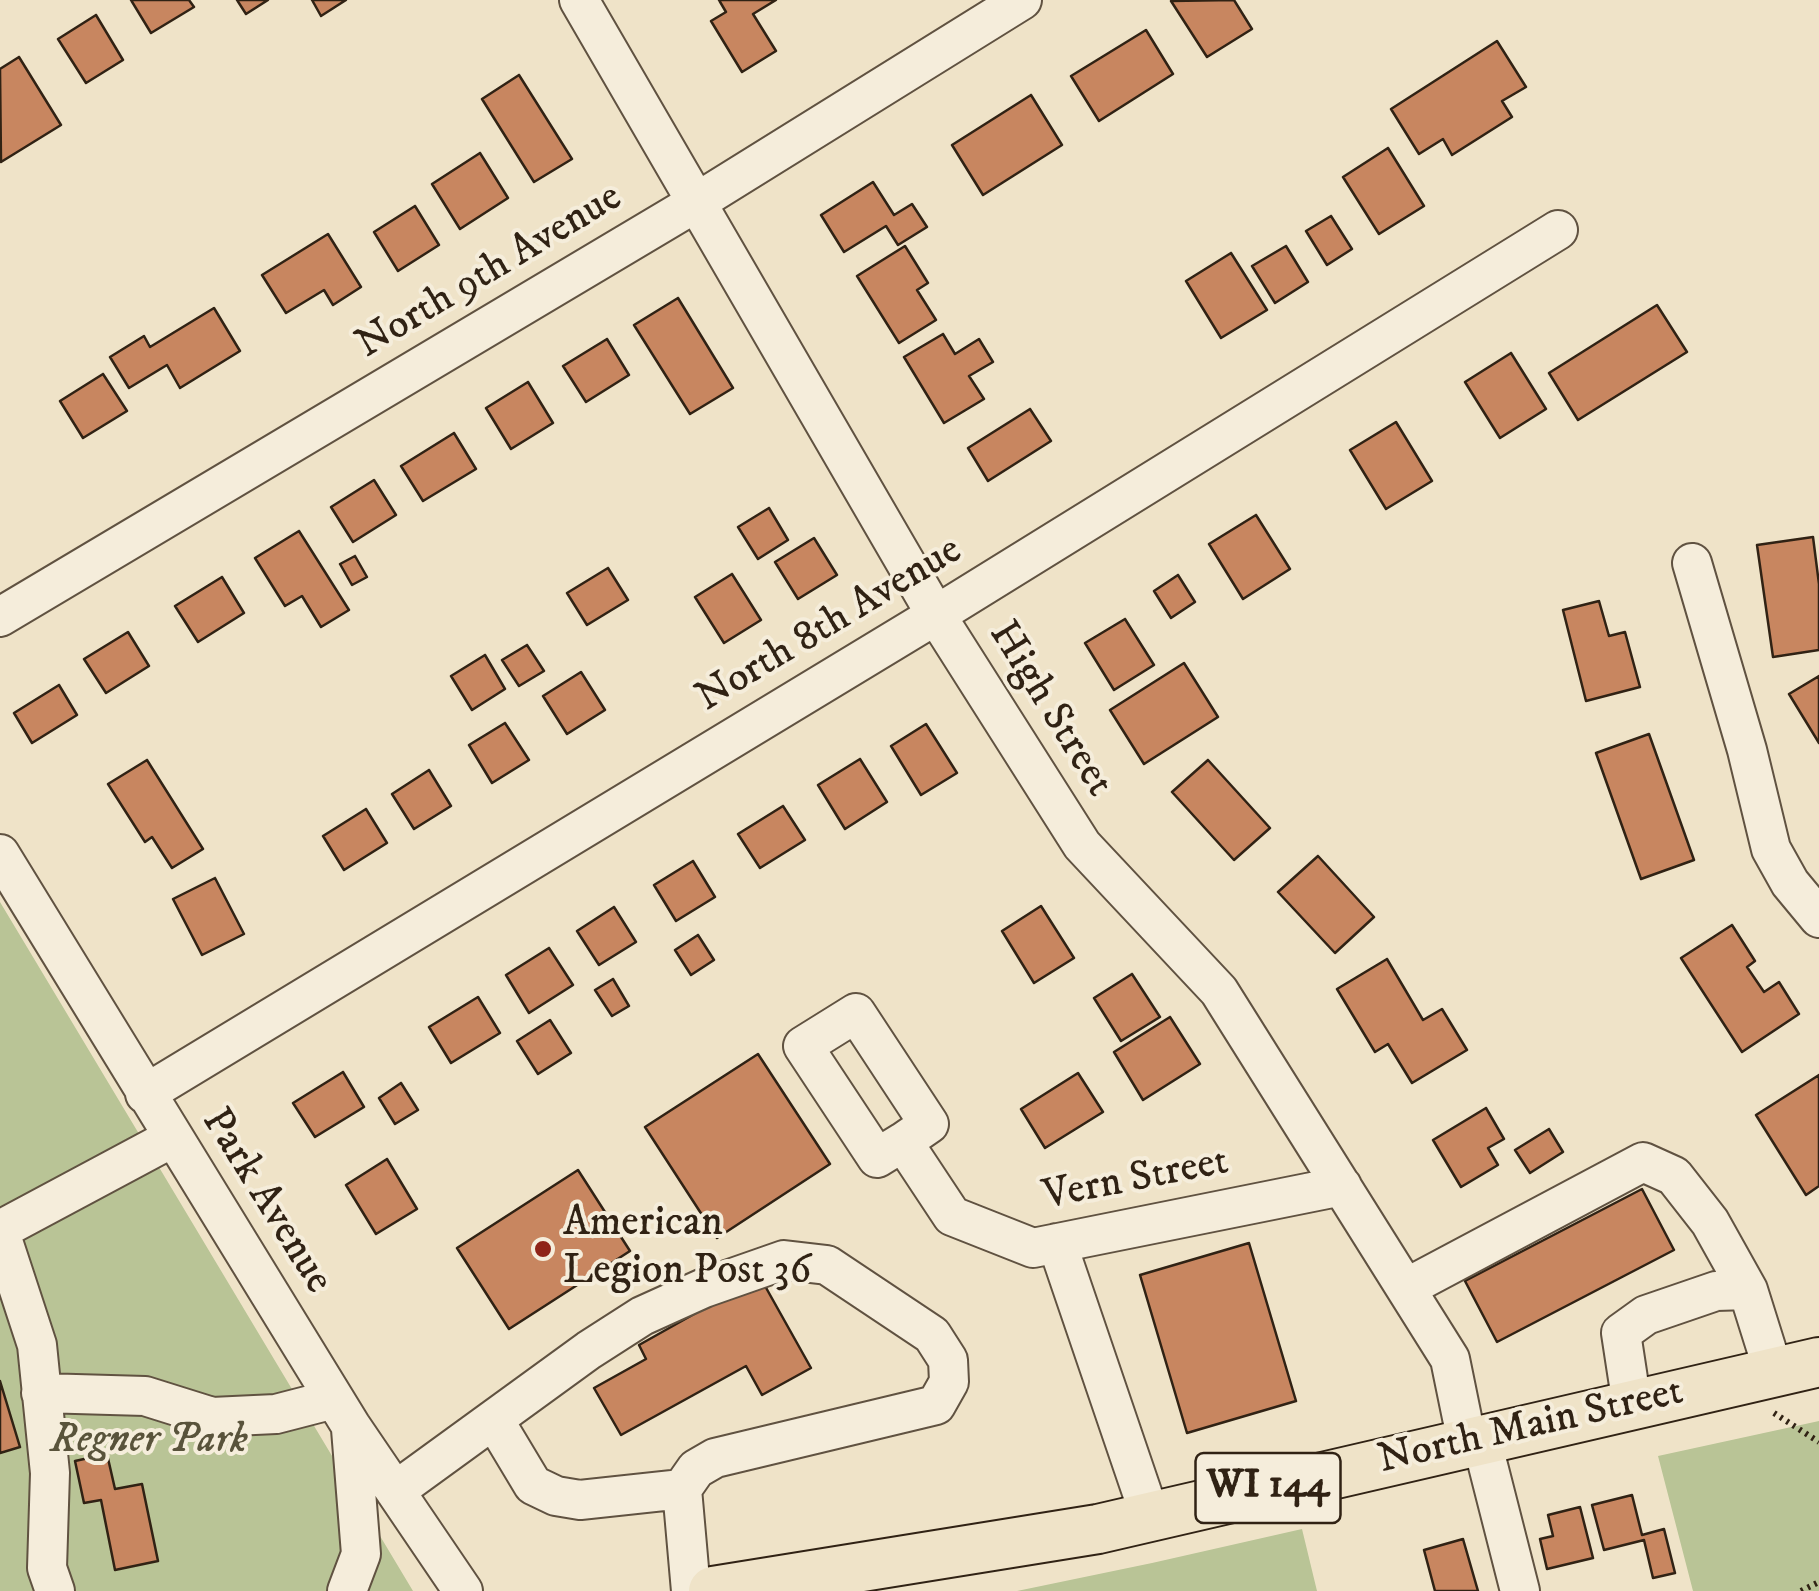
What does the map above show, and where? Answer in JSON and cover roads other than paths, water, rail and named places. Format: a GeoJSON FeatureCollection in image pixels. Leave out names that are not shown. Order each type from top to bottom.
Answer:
{"type":"FeatureCollection","features":[{"type":"Feature","properties":{"kind":"main road","name":"North Main Street"},"geometry":{"type":"LineString","coordinates":[[713,1591],[1079,1532],[1819,1362]]}},
{"type":"Feature","properties":{"kind":"street","name":"High Street"},"geometry":{"type":"LineString","coordinates":[[580,0],[936,615],[1082,845],[1220,991],[1450,1359],[1520,1591]]}},
{"type":"Feature","properties":{"kind":"street","name":"North 9th Avenue"},"geometry":{"type":"LineString","coordinates":[[0,618],[697,202],[1022,0]]}},
{"type":"Feature","properties":{"kind":"street","name":"North 8th Avenue"},"geometry":{"type":"LineString","coordinates":[[145,1094],[936,615],[1558,230]]}},
{"type":"Feature","properties":{"kind":"street"},"geometry":{"type":"LineString","coordinates":[[1692,564],[1748,750],[1771,849],[1790,883],[1819,918]]}},
{"type":"Feature","properties":{"kind":"street","name":"Park Avenue"},"geometry":{"type":"LineString","coordinates":[[0,854],[343,1413],[462,1591]]}},
{"type":"Feature","properties":{"kind":"street"},"geometry":{"type":"LineString","coordinates":[[55,1591],[48,1568],[50,1473],[37,1345],[0,1231],[172,1138]]}},
{"type":"Feature","properties":{"kind":"street","name":"Vern Street"},"geometry":{"type":"LineString","coordinates":[[903,1142],[952,1216],[1034,1248],[1342,1186]]}},
{"type":"Feature","properties":{"kind":"street"},"geometry":{"type":"LineString","coordinates":[[1406,1288],[1643,1162],[1674,1176],[1710,1222],[1748,1290],[1774,1373]]}},
{"type":"Feature","properties":{"kind":"street"},"geometry":{"type":"LineString","coordinates":[[1057,1244],[1150,1516]]}},
{"type":"Feature","properties":{"kind":"street"},"geometry":{"type":"LineString","coordinates":[[395,1491],[588,1350],[642,1316],[704,1288],[784,1260],[827,1264],[932,1336],[948,1360],[949,1382],[936,1405],[715,1458],[696,1469],[682,1489],[691,1591]]}},
{"type":"Feature","properties":{"kind":"street"},"geometry":{"type":"LineString","coordinates":[[1632,1405],[1621,1333],[1646,1315],[1716,1290],[1748,1290]]}},
{"type":"Feature","properties":{"kind":"street"},"geometry":{"type":"LineString","coordinates":[[42,1393],[146,1396],[212,1417],[343,1413],[361,1554],[347,1591]]}},
{"type":"Feature","properties":{"kind":"street"},"geometry":{"type":"LineString","coordinates":[[494,1420],[533,1485],[556,1496],[580,1500],[682,1489]]}},
{"type":"Feature","properties":{"kind":"place","name":"American Legion Post 36"},"geometry":{"type":"Point","coordinates":[543,1249]}},
{"type":"Feature","properties":{"kind":"park label","name":"Regner Park"},"geometry":{"type":"Point","coordinates":[149,1442]}}]}
